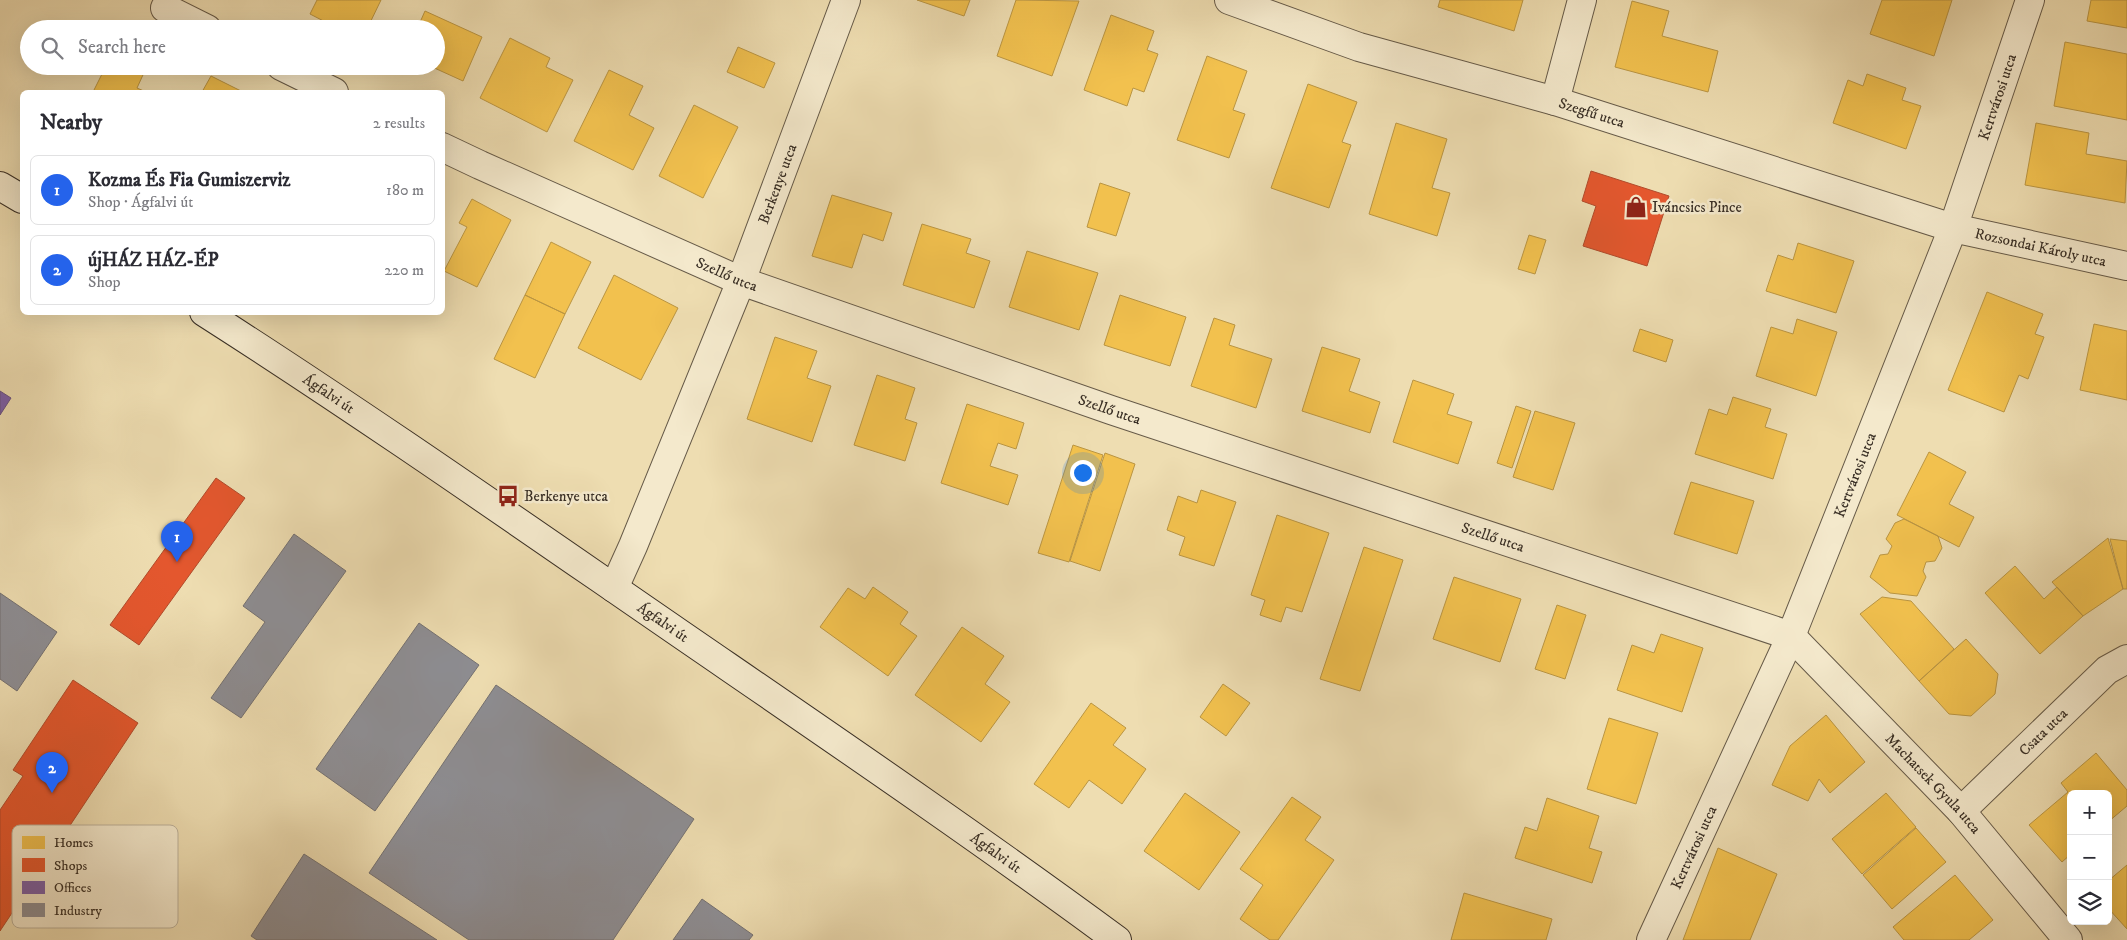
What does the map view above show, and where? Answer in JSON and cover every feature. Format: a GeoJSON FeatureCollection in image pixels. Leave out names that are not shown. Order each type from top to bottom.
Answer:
{"type":"FeatureCollection","features":[{"type":"Feature","properties":{"kind":"street","name":"Berkenye utca"},"geometry":{"type":"LineString","coordinates":[[614,588],[741,282],[846,0]]}},
{"type":"Feature","properties":{"kind":"street","name":"Szegfű utca"},"geometry":{"type":"LineString","coordinates":[[1228,0],[1359,47],[1555,100],[1953,228]]}},
{"type":"Feature","properties":{"kind":"street"},"geometry":{"type":"LineString","coordinates":[[1555,100],[1582,0]]}},
{"type":"Feature","properties":{"kind":"street","name":"Kertvárosi utca"},"geometry":{"type":"LineString","coordinates":[[1651,940],[1791,636],[1953,228],[2030,0]]}},
{"type":"Feature","properties":{"kind":"street"},"geometry":{"type":"LineString","coordinates":[[165,8],[189,20]]}},
{"type":"Feature","properties":{"kind":"street"},"geometry":{"type":"LineString","coordinates":[[299,75],[330,90]]}},
{"type":"Feature","properties":{"kind":"street","name":"Szellő utca"},"geometry":{"type":"LineString","coordinates":[[445,148],[480,166],[741,282],[1111,410],[1791,636]]}},
{"type":"Feature","properties":{"kind":"street","name":"Rozsondai Károly utca"},"geometry":{"type":"LineString","coordinates":[[1953,228],[2127,266]]}},
{"type":"Feature","properties":{"kind":"street","name":"Ágfalvi út"},"geometry":{"type":"LineString","coordinates":[[209,315],[364,417],[614,588],[997,852],[1117,940]]}},
{"type":"Feature","properties":{"kind":"street","name":"Machatsek Gyula utca"},"geometry":{"type":"LineString","coordinates":[[1791,636],[1962,811],[2068,940]]}},
{"type":"Feature","properties":{"kind":"street","name":"Csata utca"},"geometry":{"type":"LineString","coordinates":[[1962,811],[2107,670],[2127,659]]}},
{"type":"Feature","properties":{"kind":"building: Homes"},"geometry":{"type":"Polygon","coordinates":[[[317,0],[381,0],[371,20],[322,20],[310,14],[317,0]]]}},
{"type":"Feature","properties":{"kind":"building: Homes"},"geometry":{"type":"Polygon","coordinates":[[[917,0],[970,0],[964,16],[917,0]]]}},
{"type":"Feature","properties":{"kind":"building: Homes"},"geometry":{"type":"Polygon","coordinates":[[[1016,0],[1079,1],[1052,76],[997,56],[1016,0]]]}},
{"type":"Feature","properties":{"kind":"building: Homes"},"geometry":{"type":"Polygon","coordinates":[[[1440,0],[1523,0],[1514,31],[1438,7],[1440,0]]]}},
{"type":"Feature","properties":{"kind":"building: Homes"},"geometry":{"type":"Polygon","coordinates":[[[1882,0],[1952,0],[1934,56],[1870,34],[1882,0]]]}},
{"type":"Feature","properties":{"kind":"building: Homes"},"geometry":{"type":"Polygon","coordinates":[[[2091,0],[2127,0],[2127,28],[2087,21],[2091,0]]]}},
{"type":"Feature","properties":{"kind":"building: Homes"},"geometry":{"type":"Polygon","coordinates":[[[1632,1],[1669,11],[1662,36],[1718,51],[1708,92],[1615,67],[1632,1]]]}},
{"type":"Feature","properties":{"kind":"building: Homes"},"geometry":{"type":"Polygon","coordinates":[[[425,11],[445,20],[421,20],[425,11]]]}},
{"type":"Feature","properties":{"kind":"building: Homes"},"geometry":{"type":"Polygon","coordinates":[[[1111,15],[1154,31],[1147,50],[1158,54],[1144,92],[1133,88],[1127,106],[1084,90],[1111,15]]]}},
{"type":"Feature","properties":{"kind":"building: Homes"},"geometry":{"type":"Polygon","coordinates":[[[445,20],[482,37],[463,81],[445,73],[445,20]]]}},
{"type":"Feature","properties":{"kind":"building: Homes"},"geometry":{"type":"Polygon","coordinates":[[[510,38],[550,58],[546,67],[573,80],[547,132],[480,98],[510,38]]]}},
{"type":"Feature","properties":{"kind":"building: Homes"},"geometry":{"type":"Polygon","coordinates":[[[2065,42],[2127,54],[2127,120],[2054,106],[2065,42]]]}},
{"type":"Feature","properties":{"kind":"building: Homes"},"geometry":{"type":"Polygon","coordinates":[[[738,47],[775,63],[764,88],[727,72],[738,47]]]}},
{"type":"Feature","properties":{"kind":"building: Homes"},"geometry":{"type":"Polygon","coordinates":[[[1207,56],[1247,71],[1233,110],[1245,114],[1229,158],[1177,140],[1207,56]]]}},
{"type":"Feature","properties":{"kind":"building: Homes"},"geometry":{"type":"Polygon","coordinates":[[[609,70],[643,86],[629,115],[654,128],[633,170],[574,141],[609,70]]]}},
{"type":"Feature","properties":{"kind":"building: Homes"},"geometry":{"type":"Polygon","coordinates":[[[1867,74],[1906,88],[1902,100],[1921,106],[1906,149],[1833,123],[1848,80],[1863,86],[1867,74]]]}},
{"type":"Feature","properties":{"kind":"building: Homes"},"geometry":{"type":"Polygon","coordinates":[[[102,75],[143,75],[137,88],[142,90],[94,90],[102,75]]]}},
{"type":"Feature","properties":{"kind":"building: Homes"},"geometry":{"type":"Polygon","coordinates":[[[211,76],[239,90],[203,90],[211,76]]]}},
{"type":"Feature","properties":{"kind":"building: Homes"},"geometry":{"type":"Polygon","coordinates":[[[1308,84],[1357,102],[1342,142],[1351,145],[1329,208],[1271,188],[1308,84]]]}},
{"type":"Feature","properties":{"kind":"building: Homes"},"geometry":{"type":"Polygon","coordinates":[[[694,105],[738,127],[703,198],[659,176],[694,105]]]}},
{"type":"Feature","properties":{"kind":"building: Homes"},"geometry":{"type":"Polygon","coordinates":[[[1396,123],[1447,139],[1432,188],[1450,193],[1437,236],[1369,214],[1396,123]]]}},
{"type":"Feature","properties":{"kind":"building: Homes"},"geometry":{"type":"Polygon","coordinates":[[[2036,123],[2089,133],[2086,154],[2127,161],[2125,203],[2025,185],[2036,123]]]}},
{"type":"Feature","properties":{"kind":"building: Homes"},"geometry":{"type":"Polygon","coordinates":[[[1100,183],[1130,193],[1116,236],[1087,227],[1100,183]]]}},
{"type":"Feature","properties":{"kind":"building: Homes"},"geometry":{"type":"Polygon","coordinates":[[[832,195],[892,213],[883,241],[863,234],[852,268],[812,256],[832,195]]]}},
{"type":"Feature","properties":{"kind":"building: Homes"},"geometry":{"type":"Polygon","coordinates":[[[472,199],[511,220],[477,287],[445,271],[467,227],[459,223],[472,199]]]}},
{"type":"Feature","properties":{"kind":"building: Homes"},"geometry":{"type":"Polygon","coordinates":[[[922,224],[971,239],[966,253],[990,261],[974,308],[903,285],[922,224]]]}},
{"type":"Feature","properties":{"kind":"building: Homes"},"geometry":{"type":"Polygon","coordinates":[[[1529,235],[1546,240],[1535,274],[1518,269],[1529,235]]]}},
{"type":"Feature","properties":{"kind":"building: Homes"},"geometry":{"type":"Polygon","coordinates":[[[551,242],[591,262],[565,314],[525,295],[551,242]]]}},
{"type":"Feature","properties":{"kind":"building: Homes"},"geometry":{"type":"Polygon","coordinates":[[[1798,243],[1854,261],[1836,313],[1766,291],[1778,255],[1793,260],[1798,243]]]}},
{"type":"Feature","properties":{"kind":"building: Homes"},"geometry":{"type":"Polygon","coordinates":[[[1027,251],[1098,273],[1079,330],[1009,307],[1027,251]]]}},
{"type":"Feature","properties":{"kind":"building: Homes"},"geometry":{"type":"Polygon","coordinates":[[[614,275],[678,308],[641,380],[578,348],[614,275]]]}},
{"type":"Feature","properties":{"kind":"building: Homes"},"geometry":{"type":"Polygon","coordinates":[[[1987,292],[2043,314],[2035,334],[2044,337],[2028,379],[2019,375],[2004,412],[1948,390],[1987,292]]]}},
{"type":"Feature","properties":{"kind":"building: Homes"},"geometry":{"type":"Polygon","coordinates":[[[525,295],[565,314],[535,378],[494,359],[525,295]]]}},
{"type":"Feature","properties":{"kind":"building: Homes"},"geometry":{"type":"Polygon","coordinates":[[[1120,295],[1186,317],[1170,366],[1104,345],[1120,295]]]}},
{"type":"Feature","properties":{"kind":"building: Homes"},"geometry":{"type":"Polygon","coordinates":[[[1214,318],[1235,325],[1229,345],[1272,359],[1256,408],[1191,386],[1214,318]]]}},
{"type":"Feature","properties":{"kind":"building: Homes"},"geometry":{"type":"Polygon","coordinates":[[[1797,319],[1837,332],[1816,396],[1756,376],[1771,327],[1793,334],[1797,319]]]}},
{"type":"Feature","properties":{"kind":"building: Homes"},"geometry":{"type":"Polygon","coordinates":[[[2094,324],[2127,331],[2127,400],[2080,390],[2094,324]]]}},
{"type":"Feature","properties":{"kind":"building: Homes"},"geometry":{"type":"Polygon","coordinates":[[[1640,329],[1673,340],[1666,362],[1633,351],[1640,329]]]}},
{"type":"Feature","properties":{"kind":"building: Homes"},"geometry":{"type":"Polygon","coordinates":[[[775,337],[817,351],[807,378],[831,386],[812,442],[747,419],[775,337]]]}},
{"type":"Feature","properties":{"kind":"building: Homes"},"geometry":{"type":"Polygon","coordinates":[[[1322,347],[1360,359],[1349,391],[1380,402],[1370,433],[1302,411],[1322,347]]]}},
{"type":"Feature","properties":{"kind":"building: Homes"},"geometry":{"type":"Polygon","coordinates":[[[877,375],[915,388],[905,419],[917,423],[905,461],[854,445],[877,375]]]}},
{"type":"Feature","properties":{"kind":"building: Homes"},"geometry":{"type":"Polygon","coordinates":[[[1413,380],[1454,394],[1447,414],[1472,422],[1458,464],[1393,442],[1413,380]]]}},
{"type":"Feature","properties":{"kind":"building: Homes"},"geometry":{"type":"Polygon","coordinates":[[[1733,397],[1771,409],[1765,427],[1787,434],[1773,479],[1695,454],[1709,409],[1727,415],[1733,397]]]}},
{"type":"Feature","properties":{"kind":"building: Homes"},"geometry":{"type":"Polygon","coordinates":[[[967,404],[1024,423],[1016,449],[998,443],[990,466],[1018,475],[1008,505],[941,483],[967,404]]]}},
{"type":"Feature","properties":{"kind":"building: Homes"},"geometry":{"type":"Polygon","coordinates":[[[1516,406],[1531,411],[1512,468],[1497,463],[1516,406]]]}},
{"type":"Feature","properties":{"kind":"building: Homes"},"geometry":{"type":"Polygon","coordinates":[[[1535,411],[1575,423],[1553,490],[1513,477],[1535,411]]]}},
{"type":"Feature","properties":{"kind":"building: Homes"},"geometry":{"type":"Polygon","coordinates":[[[1073,445],[1103,455],[1069,562],[1038,553],[1073,445]]]}},
{"type":"Feature","properties":{"kind":"building: Homes"},"geometry":{"type":"Polygon","coordinates":[[[1929,452],[1966,472],[1949,504],[1974,517],[1959,547],[1897,515],[1929,452]]]}},
{"type":"Feature","properties":{"kind":"building: Homes"},"geometry":{"type":"Polygon","coordinates":[[[1105,453],[1135,464],[1100,571],[1070,561],[1105,453]]]}},
{"type":"Feature","properties":{"kind":"building: Homes"},"geometry":{"type":"Polygon","coordinates":[[[1691,482],[1754,501],[1737,554],[1674,534],[1691,482]]]}},
{"type":"Feature","properties":{"kind":"building: Homes"},"geometry":{"type":"Polygon","coordinates":[[[1201,490],[1236,502],[1214,566],[1179,555],[1185,537],[1167,530],[1178,496],[1197,503],[1201,490]]]}},
{"type":"Feature","properties":{"kind":"building: Homes"},"geometry":{"type":"Polygon","coordinates":[[[1277,515],[1329,533],[1302,612],[1286,607],[1281,622],[1260,615],[1265,600],[1251,595],[1277,515]]]}},
{"type":"Feature","properties":{"kind":"building: Homes"},"geometry":{"type":"Polygon","coordinates":[[[1904,519],[1938,536],[1942,548],[1935,561],[1926,562],[1923,571],[1926,577],[1917,596],[1890,593],[1870,577],[1880,555],[1888,554],[1892,546],[1886,539],[1895,523],[1904,519]]]}},
{"type":"Feature","properties":{"kind":"building: Homes"},"geometry":{"type":"Polygon","coordinates":[[[2108,538],[2123,589],[2083,616],[2052,582],[2108,538]]]}},
{"type":"Feature","properties":{"kind":"building: Homes"},"geometry":{"type":"Polygon","coordinates":[[[2110,539],[2127,541],[2127,589],[2123,589],[2110,539]]]}},
{"type":"Feature","properties":{"kind":"building: Homes"},"geometry":{"type":"Polygon","coordinates":[[[1364,547],[1403,560],[1360,691],[1320,679],[1364,547]]]}},
{"type":"Feature","properties":{"kind":"building: Homes"},"geometry":{"type":"Polygon","coordinates":[[[2015,566],[2044,599],[2057,587],[2083,616],[2040,654],[1985,593],[2015,566]]]}},
{"type":"Feature","properties":{"kind":"building: Homes"},"geometry":{"type":"Polygon","coordinates":[[[1454,577],[1521,599],[1500,662],[1433,639],[1454,577]]]}},
{"type":"Feature","properties":{"kind":"building: Homes"},"geometry":{"type":"Polygon","coordinates":[[[873,587],[908,612],[900,624],[917,636],[888,676],[820,627],[848,588],[865,599],[873,587]]]}},
{"type":"Feature","properties":{"kind":"building: Homes"},"geometry":{"type":"Polygon","coordinates":[[[1882,597],[1911,601],[1954,649],[1919,681],[1860,614],[1882,597]]]}},
{"type":"Feature","properties":{"kind":"building: Homes"},"geometry":{"type":"Polygon","coordinates":[[[1557,605],[1586,615],[1565,679],[1535,669],[1557,605]]]}},
{"type":"Feature","properties":{"kind":"building: Homes"},"geometry":{"type":"Polygon","coordinates":[[[962,627],[1004,656],[985,684],[1010,702],[981,742],[915,695],[962,627]]]}},
{"type":"Feature","properties":{"kind":"building: Homes"},"geometry":{"type":"Polygon","coordinates":[[[1661,634],[1703,648],[1682,712],[1617,690],[1632,645],[1654,653],[1661,634]]]}},
{"type":"Feature","properties":{"kind":"building: Homes"},"geometry":{"type":"Polygon","coordinates":[[[1966,639],[1998,674],[1995,694],[1971,716],[1949,714],[1919,681],[1966,639]]]}},
{"type":"Feature","properties":{"kind":"building: Homes"},"geometry":{"type":"Polygon","coordinates":[[[1223,684],[1250,703],[1226,736],[1200,717],[1223,684]]]}},
{"type":"Feature","properties":{"kind":"building: Homes"},"geometry":{"type":"Polygon","coordinates":[[[1091,703],[1126,728],[1113,745],[1146,769],[1122,804],[1089,780],[1069,808],[1034,784],[1091,703]]]}},
{"type":"Feature","properties":{"kind":"building: Homes"},"geometry":{"type":"Polygon","coordinates":[[[1826,715],[1865,762],[1830,793],[1819,779],[1808,801],[1772,785],[1790,746],[1826,715]]]}},
{"type":"Feature","properties":{"kind":"building: Homes"},"geometry":{"type":"Polygon","coordinates":[[[1609,718],[1658,733],[1636,804],[1587,789],[1609,718]]]}},
{"type":"Feature","properties":{"kind":"building: Homes"},"geometry":{"type":"Polygon","coordinates":[[[2096,753],[2127,790],[2127,806],[2112,819],[2112,790],[2067,791],[2061,783],[2096,753]]]}},
{"type":"Feature","properties":{"kind":"building: Homes"},"geometry":{"type":"Polygon","coordinates":[[[1185,793],[1240,832],[1199,890],[1144,851],[1185,793]]]}},
{"type":"Feature","properties":{"kind":"building: Homes"},"geometry":{"type":"Polygon","coordinates":[[[1886,793],[1916,827],[1862,874],[1832,839],[1886,793]]]}},
{"type":"Feature","properties":{"kind":"building: Homes"},"geometry":{"type":"Polygon","coordinates":[[[2067,793],[2067,858],[2062,862],[2029,825],[2067,793]]]}},
{"type":"Feature","properties":{"kind":"building: Homes"},"geometry":{"type":"Polygon","coordinates":[[[1292,797],[1321,817],[1305,840],[1334,860],[1278,940],[1270,940],[1240,919],[1263,885],[1240,869],[1292,797]]]}},
{"type":"Feature","properties":{"kind":"building: Homes"},"geometry":{"type":"Polygon","coordinates":[[[1547,798],[1599,816],[1589,848],[1602,852],[1592,883],[1515,858],[1525,827],[1537,831],[1547,798]]]}},
{"type":"Feature","properties":{"kind":"building: Homes"},"geometry":{"type":"Polygon","coordinates":[[[1916,828],[1946,862],[1892,909],[1863,875],[1916,828]]]}},
{"type":"Feature","properties":{"kind":"building: Homes"},"geometry":{"type":"Polygon","coordinates":[[[1718,848],[1777,874],[1750,940],[1683,940],[1718,848]]]}},
{"type":"Feature","properties":{"kind":"building: Homes"},"geometry":{"type":"Polygon","coordinates":[[[2127,865],[2127,929],[2112,912],[2112,878],[2127,865]]]}},
{"type":"Feature","properties":{"kind":"building: Homes"},"geometry":{"type":"Polygon","coordinates":[[[1955,875],[1993,920],[1969,940],[1904,940],[1893,927],[1955,875]]]}},
{"type":"Feature","properties":{"kind":"building: Homes"},"geometry":{"type":"Polygon","coordinates":[[[1464,893],[1552,919],[1546,940],[1451,940],[1464,893]]]}},
{"type":"Feature","properties":{"kind":"building: Shops"},"geometry":{"type":"Polygon","coordinates":[[[1591,171],[1669,196],[1647,266],[1583,246],[1596,206],[1582,201],[1591,171]]]}},
{"type":"Feature","properties":{"kind":"building: Shops"},"geometry":{"type":"Polygon","coordinates":[[[216,478],[245,498],[139,645],[110,625],[216,478]]]}},
{"type":"Feature","properties":{"kind":"building: Shops"},"geometry":{"type":"Polygon","coordinates":[[[73,680],[138,723],[70,825],[12,825],[12,913],[0,931],[0,810],[23,776],[13,770],[73,680]]]}},
{"type":"Feature","properties":{"kind":"building: Offices"},"geometry":{"type":"Polygon","coordinates":[[[0,391],[11,398],[0,415],[0,391]]]}},
{"type":"Feature","properties":{"kind":"building: Industry"},"geometry":{"type":"Polygon","coordinates":[[[294,534],[346,571],[241,718],[211,698],[265,622],[243,606],[294,534]]]}},
{"type":"Feature","properties":{"kind":"building: Industry"},"geometry":{"type":"Polygon","coordinates":[[[0,593],[57,632],[17,691],[0,679],[0,593]]]}},
{"type":"Feature","properties":{"kind":"building: Industry"},"geometry":{"type":"Polygon","coordinates":[[[419,623],[479,665],[375,811],[316,769],[419,623]]]}},
{"type":"Feature","properties":{"kind":"building: Industry"},"geometry":{"type":"Polygon","coordinates":[[[496,685],[694,819],[613,940],[469,940],[369,873],[496,685]]]}},
{"type":"Feature","properties":{"kind":"building: Industry"},"geometry":{"type":"Polygon","coordinates":[[[304,854],[437,940],[257,940],[251,936],[304,854]]]}},
{"type":"Feature","properties":{"kind":"building: Industry"},"geometry":{"type":"Polygon","coordinates":[[[702,899],[753,935],[749,940],[673,940],[702,899]]]}},
{"type":"Feature","properties":{"kind":"place","name":"Iváncsics Pince"},"geometry":{"type":"Point","coordinates":[1636,207]}},
{"type":"Feature","properties":{"kind":"place","name":"Berkenye utca"},"geometry":{"type":"Point","coordinates":[508,496]}},
{"type":"Feature","properties":{"kind":"place","name":"Kozma És Fia Gumiszerviz"},"geometry":{"type":"Point","coordinates":[177,562]}},
{"type":"Feature","properties":{"kind":"place","name":"újHÁZ HÁZ-ÉP"},"geometry":{"type":"Point","coordinates":[52,793]}}]}
